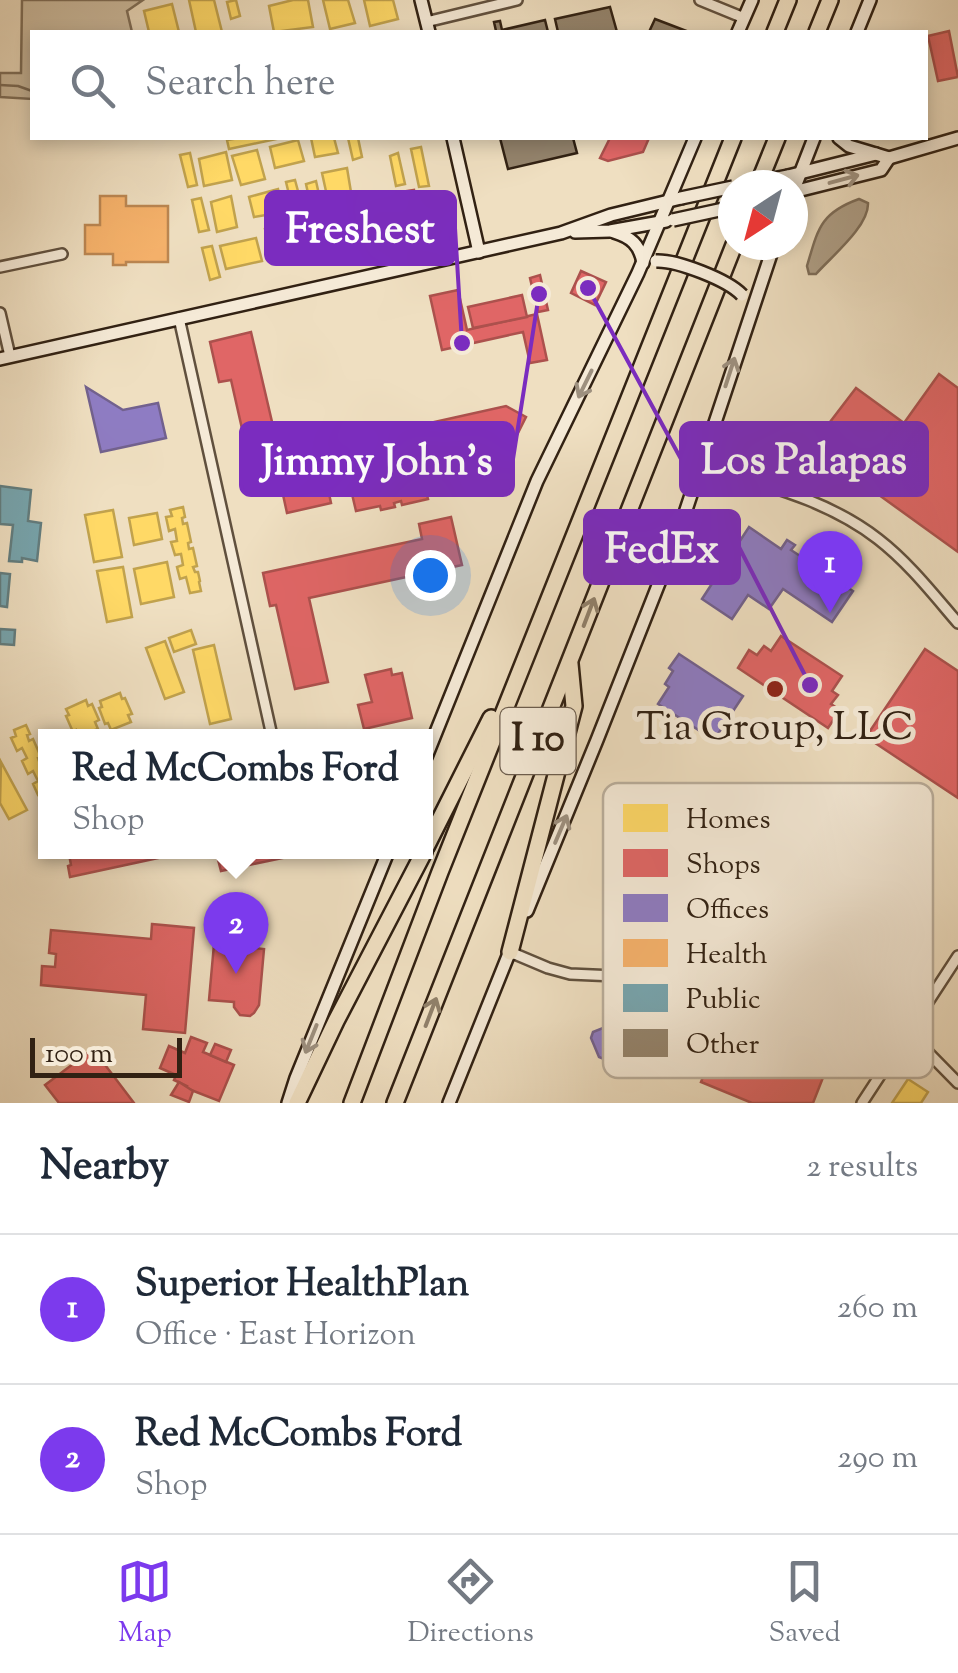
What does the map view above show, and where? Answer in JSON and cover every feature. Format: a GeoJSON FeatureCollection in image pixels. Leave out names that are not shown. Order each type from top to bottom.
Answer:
{"type":"FeatureCollection","features":[{"type":"Feature","properties":{"kind":"highway"},"geometry":{"type":"LineString","coordinates":[[776,30],[788,0]]}},
{"type":"Feature","properties":{"kind":"highway"},"geometry":{"type":"LineString","coordinates":[[819,30],[830,0]]}},
{"type":"Feature","properties":{"kind":"highway","name":"I 10"},"geometry":{"type":"LineString","coordinates":[[352,1103],[731,140]]}},
{"type":"Feature","properties":{"kind":"highway"},"geometry":{"type":"LineString","coordinates":[[764,170],[777,140]]}},
{"type":"Feature","properties":{"kind":"highway","name":"I 10"},"geometry":{"type":"LineString","coordinates":[[396,1103],[728,260]]}},
{"type":"Feature","properties":{"kind":"highway"},"geometry":{"type":"LineString","coordinates":[[433,833],[538,625]]}},
{"type":"Feature","properties":{"kind":"highway"},"geometry":{"type":"LineString","coordinates":[[510,952],[574,706],[570,662]]}},
{"type":"Feature","properties":{"kind":"highway"},"geometry":{"type":"LineString","coordinates":[[297,1103],[420,859]]}},
{"type":"Feature","properties":{"kind":"main road"},"geometry":{"type":"LineString","coordinates":[[421,0],[428,27]]}},
{"type":"Feature","properties":{"kind":"main road"},"geometry":{"type":"LineString","coordinates":[[739,30],[752,0]]}},
{"type":"Feature","properties":{"kind":"main road"},"geometry":{"type":"LineString","coordinates":[[857,30],[870,0]]}},
{"type":"Feature","properties":{"kind":"main road"},"geometry":{"type":"LineString","coordinates":[[808,171],[958,138]]}},
{"type":"Feature","properties":{"kind":"main road"},"geometry":{"type":"LineString","coordinates":[[453,140],[479,252]]}},
{"type":"Feature","properties":{"kind":"main road"},"geometry":{"type":"LineString","coordinates":[[433,739],[537,482],[667,221],[694,140]]}},
{"type":"Feature","properties":{"kind":"main road"},"geometry":{"type":"LineString","coordinates":[[796,170],[813,140]]}},
{"type":"Feature","properties":{"kind":"main road"},"geometry":{"type":"LineString","coordinates":[[841,140],[848,146],[882,156]]}},
{"type":"Feature","properties":{"kind":"main road"},"geometry":{"type":"LineString","coordinates":[[808,188],[880,170],[882,156]]}},
{"type":"Feature","properties":{"kind":"main road"},"geometry":{"type":"LineString","coordinates":[[5,357],[561,233],[611,214],[718,190]]}},
{"type":"Feature","properties":{"kind":"main road"},"geometry":{"type":"LineString","coordinates":[[561,233],[610,231],[718,210]]}},
{"type":"Feature","properties":{"kind":"main road"},"geometry":{"type":"LineString","coordinates":[[610,231],[634,241],[646,266]]}},
{"type":"Feature","properties":{"kind":"main road"},"geometry":{"type":"LineString","coordinates":[[449,1103],[676,540],[769,260]]}},
{"type":"Feature","properties":{"kind":"main road"},"geometry":{"type":"LineString","coordinates":[[646,266],[673,262],[733,287],[742,296],[748,317]]}},
{"type":"Feature","properties":{"kind":"main road"},"geometry":{"type":"LineString","coordinates":[[288,1103],[385,859]]}},
{"type":"Feature","properties":{"kind":"street"},"geometry":{"type":"LineString","coordinates":[[428,27],[517,0]]}},
{"type":"Feature","properties":{"kind":"street"},"geometry":{"type":"LineString","coordinates":[[700,0],[744,18]]}},
{"type":"Feature","properties":{"kind":"street"},"geometry":{"type":"LineString","coordinates":[[0,267],[62,254]]}},
{"type":"Feature","properties":{"kind":"street"},"geometry":{"type":"LineString","coordinates":[[0,313],[5,357]]}},
{"type":"Feature","properties":{"kind":"street"},"geometry":{"type":"LineString","coordinates":[[179,318],[270,729]]}},
{"type":"Feature","properties":{"kind":"street"},"geometry":{"type":"LineString","coordinates":[[700,465],[785,491],[849,519],[911,568],[958,623]]}},
{"type":"Feature","properties":{"kind":"street"},"geometry":{"type":"LineString","coordinates":[[510,952],[548,968],[584,976],[603,976]]}},
{"type":"Feature","properties":{"kind":"street"},"geometry":{"type":"LineString","coordinates":[[933,994],[958,956]]}},
{"type":"Feature","properties":{"kind":"street"},"geometry":{"type":"LineString","coordinates":[[933,1058],[958,1083]]}},
{"type":"Feature","properties":{"kind":"street"},"geometry":{"type":"LineString","coordinates":[[862,1103],[878,1078]]}},
{"type":"Feature","properties":{"kind":"shaded area"},"geometry":{"type":"Polygon","coordinates":[[[22,0],[143,0],[127,11],[132,30],[30,30],[30,99],[0,97],[0,73],[21,73],[22,0]]]}},
{"type":"Feature","properties":{"kind":"shaded area"},"geometry":{"type":"Polygon","coordinates":[[[859,199],[868,203],[863,221],[816,274],[809,274],[807,266],[822,224],[836,210],[859,199]]]}},
{"type":"Feature","properties":{"kind":"building: Homes"},"geometry":{"type":"Polygon","coordinates":[[[189,0],[214,0],[222,30],[196,30],[189,0]]]}},
{"type":"Feature","properties":{"kind":"building: Homes"},"geometry":{"type":"Polygon","coordinates":[[[236,0],[240,16],[231,19],[227,2],[236,0]]]}},
{"type":"Feature","properties":{"kind":"building: Homes"},"geometry":{"type":"Polygon","coordinates":[[[308,0],[313,27],[274,30],[269,6],[308,0]]]}},
{"type":"Feature","properties":{"kind":"building: Homes"},"geometry":{"type":"Polygon","coordinates":[[[323,0],[348,0],[355,23],[330,29],[323,0]]]}},
{"type":"Feature","properties":{"kind":"building: Homes"},"geometry":{"type":"Polygon","coordinates":[[[364,0],[393,0],[398,19],[370,26],[364,0]]]}},
{"type":"Feature","properties":{"kind":"building: Homes"},"geometry":{"type":"Polygon","coordinates":[[[172,4],[178,30],[149,30],[144,11],[172,4]]]}},
{"type":"Feature","properties":{"kind":"building: Homes"},"geometry":{"type":"Polygon","coordinates":[[[227,140],[272,140],[229,149],[227,140]]]}},
{"type":"Feature","properties":{"kind":"building: Homes"},"geometry":{"type":"Polygon","coordinates":[[[298,140],[304,161],[275,168],[270,147],[298,140]]]}},
{"type":"Feature","properties":{"kind":"building: Homes"},"geometry":{"type":"Polygon","coordinates":[[[311,140],[335,140],[338,153],[315,157],[311,140]]]}},
{"type":"Feature","properties":{"kind":"building: Homes"},"geometry":{"type":"Polygon","coordinates":[[[348,140],[358,140],[362,157],[353,160],[348,140]]]}},
{"type":"Feature","properties":{"kind":"building: Homes"},"geometry":{"type":"Polygon","coordinates":[[[421,147],[429,186],[419,187],[411,149],[421,147]]]}},
{"type":"Feature","properties":{"kind":"building: Homes"},"geometry":{"type":"Polygon","coordinates":[[[257,150],[265,179],[241,185],[232,156],[257,150]]]}},
{"type":"Feature","properties":{"kind":"building: Homes"},"geometry":{"type":"Polygon","coordinates":[[[226,152],[232,180],[204,186],[199,159],[226,152]]]}},
{"type":"Feature","properties":{"kind":"building: Homes"},"geometry":{"type":"Polygon","coordinates":[[[190,153],[197,185],[188,187],[180,155],[190,153]]]}},
{"type":"Feature","properties":{"kind":"building: Homes"},"geometry":{"type":"Polygon","coordinates":[[[398,153],[405,184],[396,186],[390,156],[398,153]]]}},
{"type":"Feature","properties":{"kind":"building: Homes"},"geometry":{"type":"Polygon","coordinates":[[[347,168],[352,198],[329,205],[322,173],[347,168]]]}},
{"type":"Feature","properties":{"kind":"building: Homes"},"geometry":{"type":"Polygon","coordinates":[[[295,180],[305,217],[295,219],[286,182],[295,180]]]}},
{"type":"Feature","properties":{"kind":"building: Homes"},"geometry":{"type":"Polygon","coordinates":[[[316,181],[325,222],[315,225],[306,184],[316,181]]]}},
{"type":"Feature","properties":{"kind":"building: Homes"},"geometry":{"type":"Polygon","coordinates":[[[278,189],[284,212],[254,217],[249,197],[278,189]]]}},
{"type":"Feature","properties":{"kind":"building: Homes"},"geometry":{"type":"Polygon","coordinates":[[[231,196],[237,227],[217,232],[211,202],[231,196]]]}},
{"type":"Feature","properties":{"kind":"building: Homes"},"geometry":{"type":"Polygon","coordinates":[[[201,198],[209,230],[199,232],[192,200],[201,198]]]}},
{"type":"Feature","properties":{"kind":"building: Homes"},"geometry":{"type":"Polygon","coordinates":[[[350,213],[357,238],[338,244],[333,218],[350,213]]]}},
{"type":"Feature","properties":{"kind":"building: Homes"},"geometry":{"type":"Polygon","coordinates":[[[287,224],[294,254],[272,258],[265,229],[287,224]]]}},
{"type":"Feature","properties":{"kind":"building: Homes"},"geometry":{"type":"Polygon","coordinates":[[[306,224],[314,257],[305,259],[297,227],[306,224]]]}},
{"type":"Feature","properties":{"kind":"building: Homes"},"geometry":{"type":"Polygon","coordinates":[[[256,238],[262,261],[226,269],[220,246],[256,238]]]}},
{"type":"Feature","properties":{"kind":"building: Homes"},"geometry":{"type":"Polygon","coordinates":[[[212,246],[220,277],[210,280],[202,248],[212,246]]]}},
{"type":"Feature","properties":{"kind":"building: Homes"},"geometry":{"type":"Polygon","coordinates":[[[183,507],[183,524],[187,523],[189,549],[193,548],[197,566],[193,567],[198,572],[201,591],[190,593],[186,577],[180,579],[177,567],[183,565],[181,554],[175,555],[171,542],[177,541],[175,529],[169,531],[166,517],[172,516],[170,510],[183,507]]]}},
{"type":"Feature","properties":{"kind":"building: Homes"},"geometry":{"type":"Polygon","coordinates":[[[113,510],[122,557],[94,562],[85,515],[113,510]]]}},
{"type":"Feature","properties":{"kind":"building: Homes"},"geometry":{"type":"Polygon","coordinates":[[[157,513],[162,539],[134,545],[129,518],[157,513]]]}},
{"type":"Feature","properties":{"kind":"building: Homes"},"geometry":{"type":"Polygon","coordinates":[[[167,562],[174,597],[141,604],[134,569],[167,562]]]}},
{"type":"Feature","properties":{"kind":"building: Homes"},"geometry":{"type":"Polygon","coordinates":[[[123,567],[132,617],[107,622],[97,571],[123,567]]]}},
{"type":"Feature","properties":{"kind":"building: Homes"},"geometry":{"type":"Polygon","coordinates":[[[191,630],[196,644],[174,652],[169,638],[191,630]]]}},
{"type":"Feature","properties":{"kind":"building: Homes"},"geometry":{"type":"Polygon","coordinates":[[[165,641],[184,692],[165,699],[146,648],[165,641]]]}},
{"type":"Feature","properties":{"kind":"building: Homes"},"geometry":{"type":"Polygon","coordinates":[[[214,645],[231,719],[210,724],[193,650],[214,645]]]}},
{"type":"Feature","properties":{"kind":"building: Homes"},"geometry":{"type":"Polygon","coordinates":[[[120,693],[132,714],[128,715],[131,722],[111,729],[105,724],[100,701],[120,693]]]}},
{"type":"Feature","properties":{"kind":"building: Homes"},"geometry":{"type":"Polygon","coordinates":[[[86,700],[99,720],[95,722],[98,729],[72,729],[66,709],[86,700]]]}},
{"type":"Feature","properties":{"kind":"building: Homes"},"geometry":{"type":"Polygon","coordinates":[[[26,725],[29,741],[33,739],[38,750],[38,781],[33,771],[28,774],[22,748],[17,751],[11,738],[16,736],[14,730],[26,725]]]}},
{"type":"Feature","properties":{"kind":"building: Homes"},"geometry":{"type":"Polygon","coordinates":[[[1,762],[27,810],[9,819],[0,803],[1,762]]]}},
{"type":"Feature","properties":{"kind":"building: Homes"},"geometry":{"type":"Polygon","coordinates":[[[908,1079],[928,1092],[921,1103],[892,1103],[908,1079]]]}},
{"type":"Feature","properties":{"kind":"building: Shops"},"geometry":{"type":"Polygon","coordinates":[[[949,31],[958,77],[938,81],[928,36],[949,31]]]}},
{"type":"Feature","properties":{"kind":"building: Shops"},"geometry":{"type":"Polygon","coordinates":[[[609,140],[648,140],[643,152],[608,161],[600,158],[609,140]]]}},
{"type":"Feature","properties":{"kind":"building: Shops"},"geometry":{"type":"Polygon","coordinates":[[[414,190],[417,208],[399,212],[397,203],[390,204],[388,194],[414,190]]]}},
{"type":"Feature","properties":{"kind":"building: Shops"},"geometry":{"type":"Polygon","coordinates":[[[427,212],[428,221],[394,228],[392,219],[427,212]]]}},
{"type":"Feature","properties":{"kind":"building: Shops"},"geometry":{"type":"Polygon","coordinates":[[[581,271],[606,282],[595,305],[571,293],[581,271]]]}},
{"type":"Feature","properties":{"kind":"building: Shops"},"geometry":{"type":"Polygon","coordinates":[[[540,275],[548,310],[538,312],[530,278],[540,275]]]}},
{"type":"Feature","properties":{"kind":"building: Shops"},"geometry":{"type":"Polygon","coordinates":[[[458,290],[467,330],[537,314],[547,360],[530,363],[523,332],[442,350],[430,296],[458,290]]]}},
{"type":"Feature","properties":{"kind":"building: Shops"},"geometry":{"type":"Polygon","coordinates":[[[522,295],[527,317],[473,328],[468,307],[522,295]]]}},
{"type":"Feature","properties":{"kind":"building: Shops"},"geometry":{"type":"Polygon","coordinates":[[[251,332],[280,456],[340,443],[349,480],[327,484],[331,503],[287,513],[275,458],[250,464],[231,380],[219,382],[210,342],[251,332]]]}},
{"type":"Feature","properties":{"kind":"building: Shops"},"geometry":{"type":"Polygon","coordinates":[[[939,374],[958,388],[958,552],[861,482],[879,458],[830,422],[856,388],[904,423],[939,374]]]}},
{"type":"Feature","properties":{"kind":"building: Shops"},"geometry":{"type":"Polygon","coordinates":[[[506,406],[526,417],[495,479],[475,469],[490,438],[436,450],[430,423],[506,406]]]}},
{"type":"Feature","properties":{"kind":"building: Shops"},"geometry":{"type":"Polygon","coordinates":[[[430,423],[445,491],[427,495],[428,499],[394,503],[395,507],[356,511],[340,443],[430,423]]]}},
{"type":"Feature","properties":{"kind":"building: Shops"},"geometry":{"type":"Polygon","coordinates":[[[451,517],[462,565],[309,598],[328,682],[295,689],[276,605],[270,606],[263,573],[422,539],[419,524],[451,517]]]}},
{"type":"Feature","properties":{"kind":"building: Shops"},"geometry":{"type":"Polygon","coordinates":[[[781,636],[842,676],[832,691],[838,695],[831,704],[840,710],[828,728],[738,668],[749,650],[757,655],[764,646],[771,651],[781,636]]]}},
{"type":"Feature","properties":{"kind":"building: Shops"},"geometry":{"type":"Polygon","coordinates":[[[925,649],[958,671],[958,798],[866,737],[925,649]]]}},
{"type":"Feature","properties":{"kind":"building: Shops"},"geometry":{"type":"Polygon","coordinates":[[[391,669],[392,675],[402,673],[412,718],[364,729],[358,705],[372,702],[365,675],[391,669]]]}},
{"type":"Feature","properties":{"kind":"building: Shops"},"geometry":{"type":"Polygon","coordinates":[[[70,859],[154,859],[70,877],[70,859]]]}},
{"type":"Feature","properties":{"kind":"building: Shops"},"geometry":{"type":"Polygon","coordinates":[[[218,859],[233,859],[235,868],[221,871],[218,859]]]}},
{"type":"Feature","properties":{"kind":"building: Shops"},"geometry":{"type":"Polygon","coordinates":[[[233,859],[278,859],[235,868],[233,859]]]}},
{"type":"Feature","properties":{"kind":"building: Shops"},"geometry":{"type":"Polygon","coordinates":[[[152,924],[194,928],[185,1033],[143,1029],[146,995],[41,985],[42,966],[55,967],[56,954],[49,953],[51,930],[151,939],[152,924]]]}},
{"type":"Feature","properties":{"kind":"building: Shops"},"geometry":{"type":"Polygon","coordinates":[[[214,944],[264,949],[259,1005],[250,1016],[240,1015],[234,1002],[209,1000],[214,944]]]}},
{"type":"Feature","properties":{"kind":"building: Shops"},"geometry":{"type":"Polygon","coordinates":[[[191,1037],[207,1043],[203,1052],[234,1065],[219,1101],[186,1088],[174,1080],[176,1075],[160,1068],[169,1046],[185,1053],[191,1037]]]}},
{"type":"Feature","properties":{"kind":"building: Shops"},"geometry":{"type":"Polygon","coordinates":[[[215,1044],[231,1050],[226,1062],[210,1055],[215,1044]]]}},
{"type":"Feature","properties":{"kind":"building: Shops"},"geometry":{"type":"Polygon","coordinates":[[[93,1049],[134,1103],[59,1103],[45,1085],[93,1049]]]}},
{"type":"Feature","properties":{"kind":"building: Shops"},"geometry":{"type":"Polygon","coordinates":[[[703,1078],[823,1078],[813,1103],[752,1103],[701,1082],[703,1078]]]}},
{"type":"Feature","properties":{"kind":"building: Shops"},"geometry":{"type":"Polygon","coordinates":[[[179,1082],[193,1091],[189,1102],[171,1095],[179,1082]]]}},
{"type":"Feature","properties":{"kind":"building: Offices"},"geometry":{"type":"Polygon","coordinates":[[[86,387],[123,410],[158,403],[166,438],[101,452],[86,387]]]}},
{"type":"Feature","properties":{"kind":"building: Offices"},"geometry":{"type":"Polygon","coordinates":[[[749,527],[781,549],[787,540],[795,545],[791,550],[853,591],[832,622],[783,589],[769,609],[748,595],[732,619],[702,599],[749,527]]]}},
{"type":"Feature","properties":{"kind":"building: Offices"},"geometry":{"type":"Polygon","coordinates":[[[679,654],[743,696],[714,740],[658,704],[669,687],[665,684],[673,671],[669,668],[679,654]]]}},
{"type":"Feature","properties":{"kind":"building: Offices"},"geometry":{"type":"Polygon","coordinates":[[[603,1028],[603,1059],[591,1038],[593,1032],[603,1028]]]}},
{"type":"Feature","properties":{"kind":"building: Health"},"geometry":{"type":"Polygon","coordinates":[[[100,196],[126,196],[126,206],[168,206],[168,262],[113,265],[113,254],[85,254],[85,225],[100,225],[100,196]]]}},
{"type":"Feature","properties":{"kind":"building: Public"},"geometry":{"type":"Polygon","coordinates":[[[0,486],[31,490],[28,521],[41,523],[37,561],[9,561],[13,525],[0,524],[0,486]]]}},
{"type":"Feature","properties":{"kind":"building: Public"},"geometry":{"type":"Polygon","coordinates":[[[0,573],[10,574],[7,607],[0,606],[0,573]]]}},
{"type":"Feature","properties":{"kind":"building: Public"},"geometry":{"type":"Polygon","coordinates":[[[0,629],[15,630],[14,645],[0,644],[0,629]]]}},
{"type":"Feature","properties":{"kind":"building: Other"},"geometry":{"type":"Polygon","coordinates":[[[610,7],[616,30],[558,30],[555,19],[610,7]]]}},
{"type":"Feature","properties":{"kind":"building: Other"},"geometry":{"type":"Polygon","coordinates":[[[655,19],[684,30],[650,30],[655,19]]]}},
{"type":"Feature","properties":{"kind":"building: Other"},"geometry":{"type":"Polygon","coordinates":[[[545,20],[548,30],[502,30],[545,20]]]}},
{"type":"Feature","properties":{"kind":"building: Other"},"geometry":{"type":"Polygon","coordinates":[[[501,140],[574,140],[577,153],[508,169],[501,140]]]}},
{"type":"Feature","properties":{"kind":"waterway"},"geometry":{"type":"LineString","coordinates":[[0,85],[30,90]]}},
{"type":"Feature","properties":{"kind":"place","name":"Los Palapas"},"geometry":{"type":"Point","coordinates":[588,288]}},
{"type":"Feature","properties":{"kind":"place","name":"Jimmy John's"},"geometry":{"type":"Point","coordinates":[539,294]}},
{"type":"Feature","properties":{"kind":"place","name":"Freshest"},"geometry":{"type":"Point","coordinates":[462,343]}},
{"type":"Feature","properties":{"kind":"place","name":"Superior HealthPlan"},"geometry":{"type":"Point","coordinates":[830,613]}},
{"type":"Feature","properties":{"kind":"place","name":"FedEx"},"geometry":{"type":"Point","coordinates":[810,685]}},
{"type":"Feature","properties":{"kind":"place","name":"Tia Group, LLC"},"geometry":{"type":"Point","coordinates":[775,689]}},
{"type":"Feature","properties":{"kind":"place","name":"Red McCombs Ford"},"geometry":{"type":"Point","coordinates":[236,974]}}]}
